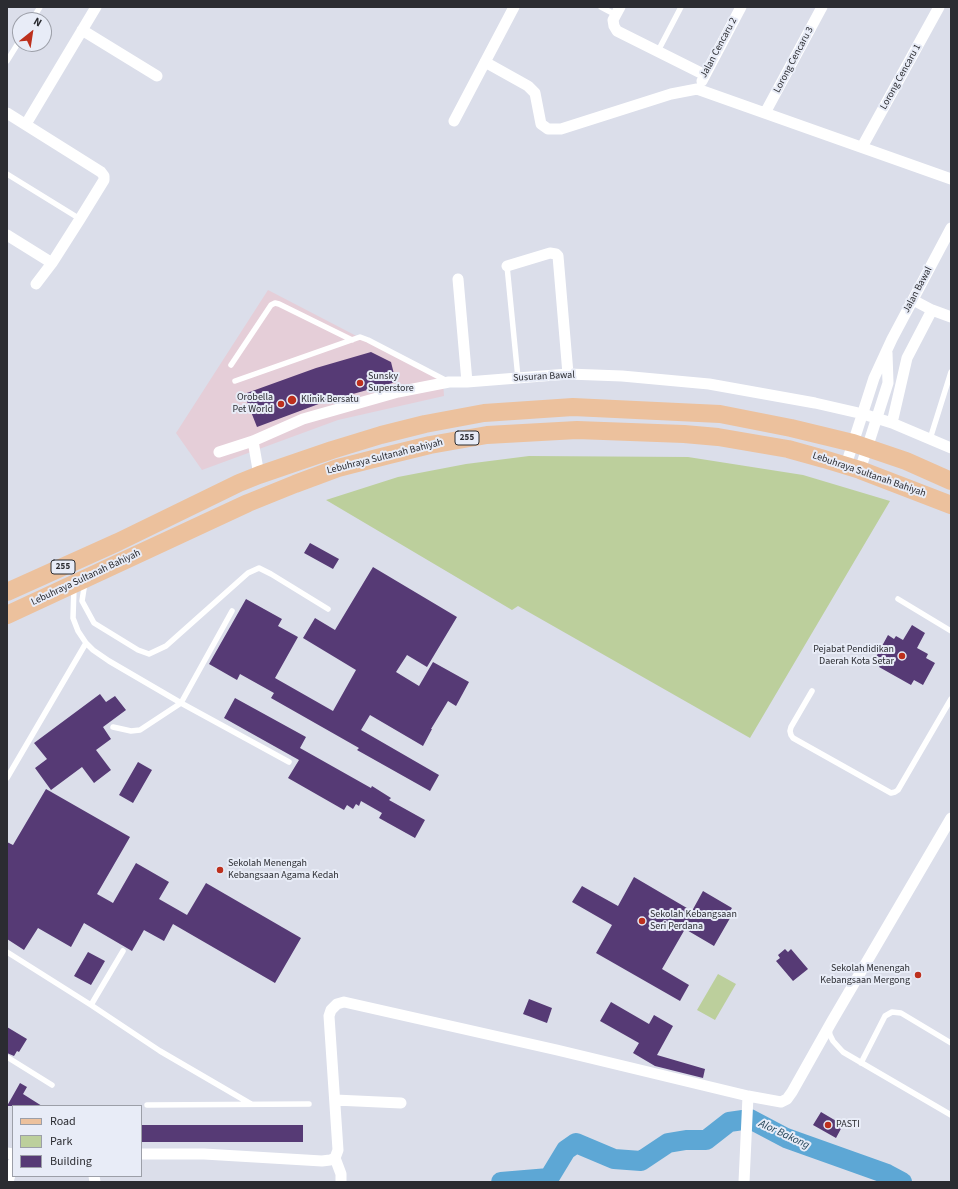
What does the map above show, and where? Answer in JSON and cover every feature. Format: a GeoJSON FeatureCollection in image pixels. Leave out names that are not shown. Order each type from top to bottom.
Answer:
{"type":"FeatureCollection","features":[{"type":"Feature","properties":{"kind":"main road","name":"Lebuhraya Sultanah Bahiyah"},"geometry":{"type":"LineString","coordinates":[[7,592],[118,542],[239,483],[260,475],[332,450],[418,426],[484,413],[573,407],[720,414],[790,428],[860,446],[951,480]]}},
{"type":"Feature","properties":{"kind":"main road","name":"Lebuhraya Sultanah Bahiyah"},"geometry":{"type":"LineString","coordinates":[[7,616],[253,500],[338,468],[430,444],[487,435],[577,430],[684,434],[718,437],[788,450],[853,468],[951,505]]}},
{"type":"Feature","properties":{"kind":"street"},"geometry":{"type":"LineString","coordinates":[[26,124],[96,7]]}},
{"type":"Feature","properties":{"kind":"street"},"geometry":{"type":"LineString","coordinates":[[454,121],[514,7]]}},
{"type":"Feature","properties":{"kind":"street","name":"Jalan Cencaru 2"},"geometry":{"type":"LineString","coordinates":[[697,89],[741,7]]}},
{"type":"Feature","properties":{"kind":"street","name":"Lorong Cencaru 3"},"geometry":{"type":"LineString","coordinates":[[766,113],[822,7]]}},
{"type":"Feature","properties":{"kind":"street","name":"Lorong Cencaru 1"},"geometry":{"type":"LineString","coordinates":[[862,148],[939,7]]}},
{"type":"Feature","properties":{"kind":"street"},"geometry":{"type":"LineString","coordinates":[[618,11],[613,20],[617,31],[705,75]]}},
{"type":"Feature","properties":{"kind":"street"},"geometry":{"type":"LineString","coordinates":[[82,30],[157,76]]}},
{"type":"Feature","properties":{"kind":"street"},"geometry":{"type":"LineString","coordinates":[[485,62],[528,86],[534,93],[541,124],[548,129],[560,129],[671,94],[697,89],[951,179]]}},
{"type":"Feature","properties":{"kind":"street"},"geometry":{"type":"LineString","coordinates":[[7,113],[101,172],[104,176],[104,180],[80,219],[52,263],[36,284]]}},
{"type":"Feature","properties":{"kind":"street","name":"Jalan Bawal"},"geometry":{"type":"LineString","coordinates":[[853,468],[860,446],[863,414],[874,378],[951,228]]}},
{"type":"Feature","properties":{"kind":"street"},"geometry":{"type":"LineString","coordinates":[[7,235],[52,263]]}},
{"type":"Feature","properties":{"kind":"street"},"geometry":{"type":"LineString","coordinates":[[507,266],[550,252],[558,256],[568,374]]}},
{"type":"Feature","properties":{"kind":"street"},"geometry":{"type":"LineString","coordinates":[[458,279],[467,382]]}},
{"type":"Feature","properties":{"kind":"street"},"geometry":{"type":"LineString","coordinates":[[913,300],[932,310],[951,317]]}},
{"type":"Feature","properties":{"kind":"street"},"geometry":{"type":"LineString","coordinates":[[892,423],[907,358],[932,310]]}},
{"type":"Feature","properties":{"kind":"street","name":"Jalan Bawal"},"geometry":{"type":"LineString","coordinates":[[860,446],[877,418],[888,383],[887,352]]}},
{"type":"Feature","properties":{"kind":"street","name":"Susuran Bawal"},"geometry":{"type":"LineString","coordinates":[[219,452],[253,441],[303,419],[398,392],[449,382],[467,382],[568,374],[622,376],[709,384],[815,403],[877,418],[951,448]]}},
{"type":"Feature","properties":{"kind":"street"},"geometry":{"type":"LineString","coordinates":[[253,441],[260,475]]}},
{"type":"Feature","properties":{"kind":"street"},"geometry":{"type":"LineString","coordinates":[[341,1182],[341,1174],[335,1158],[338,1150],[329,1016],[331,1010],[337,1004],[344,1002],[557,1050],[748,1096],[781,1102],[787,1099],[951,818]]}},
{"type":"Feature","properties":{"kind":"street"},"geometry":{"type":"LineString","coordinates":[[744,1182],[748,1096]]}},
{"type":"Feature","properties":{"kind":"street"},"geometry":{"type":"LineString","coordinates":[[335,1100],[401,1103]]}},
{"type":"Feature","properties":{"kind":"street"},"geometry":{"type":"LineString","coordinates":[[142,1154],[204,1154],[322,1161],[335,1158]]}},
{"type":"Feature","properties":{"kind":"street"},"geometry":{"type":"LineString","coordinates":[[8,1182],[12,1167]]}},
{"type":"Feature","properties":{"kind":"lane"},"geometry":{"type":"LineString","coordinates":[[601,7],[618,11]]}},
{"type":"Feature","properties":{"kind":"lane"},"geometry":{"type":"LineString","coordinates":[[658,51],[681,7]]}},
{"type":"Feature","properties":{"kind":"lane"},"geometry":{"type":"LineString","coordinates":[[7,62],[13,52]]}},
{"type":"Feature","properties":{"kind":"lane"},"geometry":{"type":"LineString","coordinates":[[7,174],[80,219]]}},
{"type":"Feature","properties":{"kind":"lane"},"geometry":{"type":"LineString","coordinates":[[507,266],[518,378]]}},
{"type":"Feature","properties":{"kind":"lane"},"geometry":{"type":"LineString","coordinates":[[231,365],[271,305],[275,303],[352,340]]}},
{"type":"Feature","properties":{"kind":"lane"},"geometry":{"type":"LineString","coordinates":[[235,381],[360,337],[449,382]]}},
{"type":"Feature","properties":{"kind":"lane"},"geometry":{"type":"LineString","coordinates":[[930,440],[951,372]]}},
{"type":"Feature","properties":{"kind":"lane"},"geometry":{"type":"LineString","coordinates":[[80,582],[82,601],[94,623],[138,650],[149,654],[166,646],[248,572],[259,568],[328,609]]}},
{"type":"Feature","properties":{"kind":"lane"},"geometry":{"type":"LineString","coordinates":[[80,582],[73,618],[78,632],[93,650],[181,703],[289,762]]}},
{"type":"Feature","properties":{"kind":"lane"},"geometry":{"type":"LineString","coordinates":[[898,600],[951,631]]}},
{"type":"Feature","properties":{"kind":"lane"},"geometry":{"type":"LineString","coordinates":[[113,727],[132,731],[140,730],[181,703],[232,611]]}},
{"type":"Feature","properties":{"kind":"lane"},"geometry":{"type":"LineString","coordinates":[[7,778],[86,643]]}},
{"type":"Feature","properties":{"kind":"lane"},"geometry":{"type":"LineString","coordinates":[[812,691],[791,727],[790,731],[793,738],[891,793],[898,790],[951,699]]}},
{"type":"Feature","properties":{"kind":"lane"},"geometry":{"type":"LineString","coordinates":[[91,1004],[123,951]]}},
{"type":"Feature","properties":{"kind":"lane"},"geometry":{"type":"LineString","coordinates":[[7,952],[91,1004],[160,1051],[251,1104]]}},
{"type":"Feature","properties":{"kind":"lane"},"geometry":{"type":"LineString","coordinates":[[861,1063],[885,1016],[892,1012],[900,1013],[951,1043]]}},
{"type":"Feature","properties":{"kind":"lane"},"geometry":{"type":"LineString","coordinates":[[828,1027],[830,1035],[837,1047],[861,1063],[951,1115]]}},
{"type":"Feature","properties":{"kind":"lane"},"geometry":{"type":"LineString","coordinates":[[7,1057],[52,1085]]}},
{"type":"Feature","properties":{"kind":"lane"},"geometry":{"type":"LineString","coordinates":[[147,1105],[309,1104]]}},
{"type":"Feature","properties":{"kind":"shaded area"},"geometry":{"type":"Polygon","coordinates":[[[268,290],[443,381],[444,396],[338,420],[202,470],[176,433],[268,290]]]}},
{"type":"Feature","properties":{"kind":"green space"},"geometry":{"type":"Polygon","coordinates":[[[529,456],[688,457],[803,475],[890,501],[750,738],[518,606],[512,610],[326,500],[398,477],[466,464],[529,456]]]}},
{"type":"Feature","properties":{"kind":"green space"},"geometry":{"type":"Polygon","coordinates":[[[718,974],[736,984],[715,1020],[697,1010],[718,974]]]}},
{"type":"Feature","properties":{"kind":"building"},"geometry":{"type":"Polygon","coordinates":[[[371,352],[391,362],[396,382],[324,402],[257,427],[244,394],[316,368],[371,352]]]}},
{"type":"Feature","properties":{"kind":"building"},"geometry":{"type":"Polygon","coordinates":[[[310,543],[339,559],[333,569],[304,553],[310,543]]]}},
{"type":"Feature","properties":{"kind":"building"},"geometry":{"type":"Polygon","coordinates":[[[373,567],[457,617],[427,667],[407,655],[396,672],[419,686],[433,662],[469,682],[456,706],[448,701],[431,729],[423,746],[370,715],[361,730],[439,775],[430,791],[357,750],[359,748],[271,698],[274,693],[240,674],[237,680],[209,664],[246,599],[282,619],[278,626],[298,637],[275,678],[333,711],[356,670],[303,638],[315,618],[335,630],[373,567]]]}},
{"type":"Feature","properties":{"kind":"building","name":"Pejabat Pendidikan Daerah Kota Setar"},"geometry":{"type":"Polygon","coordinates":[[[912,625],[925,633],[917,648],[928,654],[926,658],[935,663],[923,685],[914,680],[911,685],[879,667],[882,661],[876,657],[888,635],[894,639],[896,636],[903,640],[912,625]]]}},
{"type":"Feature","properties":{"kind":"building"},"geometry":{"type":"Polygon","coordinates":[[[100,694],[106,702],[115,696],[126,710],[103,727],[111,739],[96,750],[111,770],[94,783],[82,767],[51,790],[35,768],[47,759],[34,743],[100,694]]]}},
{"type":"Feature","properties":{"kind":"building"},"geometry":{"type":"Polygon","coordinates":[[[235,698],[306,737],[300,748],[371,788],[372,786],[391,798],[389,800],[425,820],[415,838],[379,818],[382,813],[361,801],[359,806],[356,804],[353,809],[347,805],[344,810],[288,778],[299,760],[224,718],[235,698]]]}},
{"type":"Feature","properties":{"kind":"building"},"geometry":{"type":"Polygon","coordinates":[[[138,762],[152,770],[133,803],[119,795],[138,762]]]}},
{"type":"Feature","properties":{"kind":"building"},"geometry":{"type":"Polygon","coordinates":[[[46,789],[130,837],[97,894],[113,903],[136,863],[169,882],[159,899],[187,915],[206,883],[301,938],[275,983],[173,924],[164,941],[144,930],[132,951],[84,923],[71,947],[38,928],[24,950],[7,939],[7,842],[13,845],[46,789]]]}},
{"type":"Feature","properties":{"kind":"building"},"geometry":{"type":"Polygon","coordinates":[[[634,877],[692,911],[703,891],[732,908],[730,911],[733,913],[714,946],[685,929],[662,969],[689,985],[680,1001],[596,953],[612,925],[572,902],[582,886],[618,906],[634,877]]]}},
{"type":"Feature","properties":{"kind":"building"},"geometry":{"type":"Polygon","coordinates":[[[785,949],[788,952],[791,949],[808,969],[793,981],[776,961],[780,958],[778,955],[785,949]]]}},
{"type":"Feature","properties":{"kind":"building"},"geometry":{"type":"Polygon","coordinates":[[[88,952],[105,961],[91,985],[74,976],[88,952]]]}},
{"type":"Feature","properties":{"kind":"building"},"geometry":{"type":"Polygon","coordinates":[[[529,999],[552,1008],[547,1023],[523,1014],[529,999]]]}},
{"type":"Feature","properties":{"kind":"building"},"geometry":{"type":"Polygon","coordinates":[[[611,1002],[649,1024],[654,1015],[673,1026],[657,1055],[705,1069],[703,1078],[655,1066],[633,1053],[639,1043],[600,1021],[611,1002]]]}},
{"type":"Feature","properties":{"kind":"building"},"geometry":{"type":"Polygon","coordinates":[[[7,1027],[27,1039],[19,1052],[17,1051],[14,1056],[7,1053],[7,1027]]]}},
{"type":"Feature","properties":{"kind":"building"},"geometry":{"type":"Polygon","coordinates":[[[20,1083],[27,1087],[23,1094],[40,1105],[12,1105],[7,1106],[20,1083]]]}},
{"type":"Feature","properties":{"kind":"building","name":"PASTI"},"geometry":{"type":"Polygon","coordinates":[[[821,1112],[843,1125],[836,1138],[813,1125],[821,1112]]]}},
{"type":"Feature","properties":{"kind":"building"},"geometry":{"type":"Polygon","coordinates":[[[142,1125],[303,1125],[303,1142],[142,1142],[142,1125]]]}},
{"type":"Feature","properties":{"kind":"waterway","name":"Alor Bakong"},"geometry":{"type":"LineString","coordinates":[[501,1182],[549,1178],[566,1150],[576,1143],[614,1159],[641,1161],[668,1143],[686,1140],[706,1140],[729,1122],[750,1119],[786,1138],[887,1174],[902,1182]]}},
{"type":"Feature","properties":{"kind":"place","name":"Sunsky Superstore"},"geometry":{"type":"Point","coordinates":[360,383]}},
{"type":"Feature","properties":{"kind":"place","name":"Klinik Bersatu"},"geometry":{"type":"Point","coordinates":[292,400]}},
{"type":"Feature","properties":{"kind":"place","name":"Orobella Pet World"},"geometry":{"type":"Point","coordinates":[281,404]}},
{"type":"Feature","properties":{"kind":"place","name":"Pejabat Pendidikan Daerah Kota Setar"},"geometry":{"type":"Point","coordinates":[902,656]}},
{"type":"Feature","properties":{"kind":"place","name":"Sekolah Menengah Kebangsaan Agama Kedah"},"geometry":{"type":"Point","coordinates":[220,870]}},
{"type":"Feature","properties":{"kind":"place","name":"Sekolah Kebangsaan Seri Perdana"},"geometry":{"type":"Point","coordinates":[642,921]}},
{"type":"Feature","properties":{"kind":"place","name":"Sekolah Menengah Kebangsaan Mergong"},"geometry":{"type":"Point","coordinates":[918,975]}},
{"type":"Feature","properties":{"kind":"place","name":"PASTI"},"geometry":{"type":"Point","coordinates":[828,1125]}}]}
